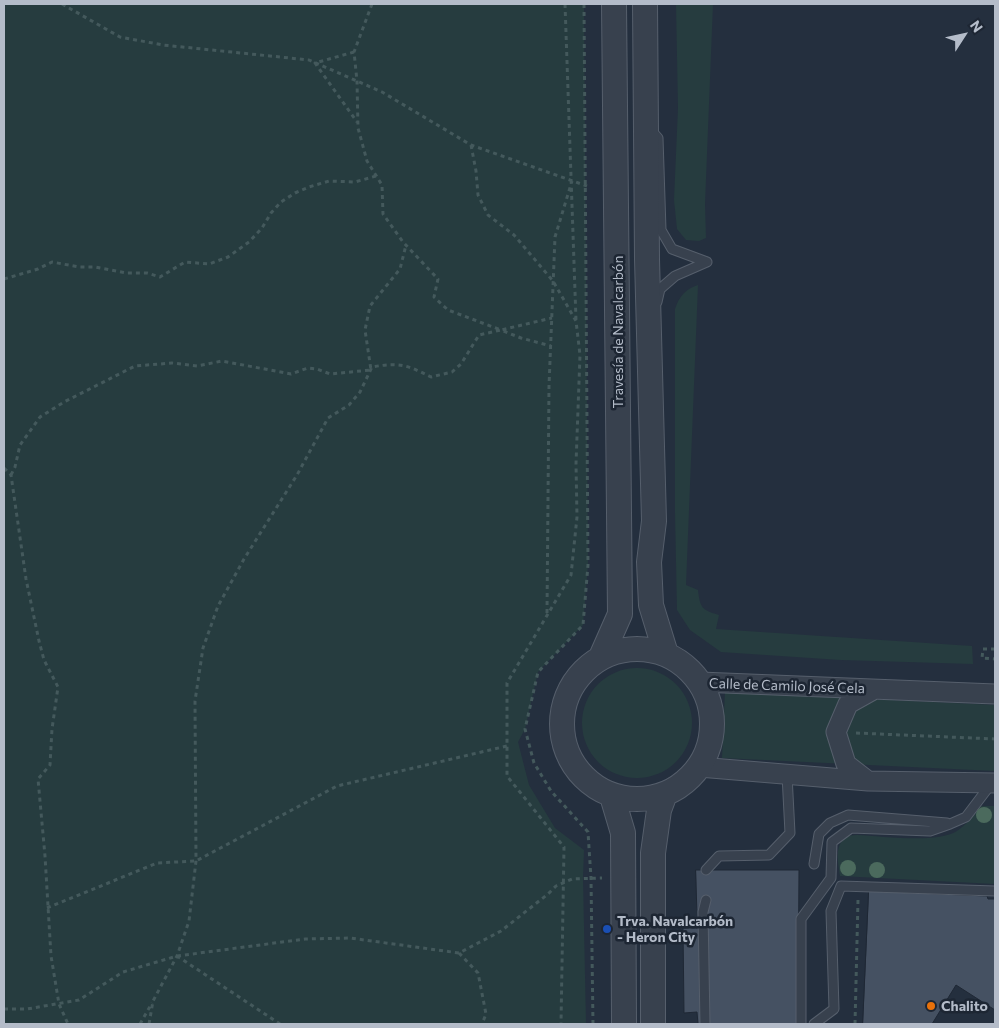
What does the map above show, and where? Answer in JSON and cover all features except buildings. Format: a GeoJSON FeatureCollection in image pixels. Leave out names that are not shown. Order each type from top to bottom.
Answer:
{"type":"FeatureCollection","features":[{"type":"Feature","properties":{"kind":"street","name":"Travesía de Navalcarbón"},"geometry":{"type":"LineString","coordinates":[[601,657],[620,614],[614,4]]}},
{"type":"Feature","properties":{"kind":"street","name":"Travesía de Navalcarbón"},"geometry":{"type":"LineString","coordinates":[[644,4],[647,260],[654,521],[649,562],[651,605],[666,654]]}},
{"type":"Feature","properties":{"kind":"street","name":"Travesía de Navalcarbón"},"geometry":{"type":"LineString","coordinates":[[644,648],[666,654],[680,661],[691,671],[700,682],[710,703],[713,725],[709,747],[700,767],[678,788],[648,799],[612,796],[593,786],[577,770],[566,751],[562,730],[563,708],[570,687],[583,670],[601,657],[622,650],[644,648]]}},
{"type":"Feature","properties":{"kind":"street","name":"Calle de Camilo José Cela"},"geometry":{"type":"LineString","coordinates":[[700,682],[995,694]]}},
{"type":"Feature","properties":{"kind":"street","name":"Calle de Camilo José Cela"},"geometry":{"type":"LineString","coordinates":[[836,732],[848,704],[873,690]]}},
{"type":"Feature","properties":{"kind":"street"},"geometry":{"type":"LineString","coordinates":[[836,732],[846,764],[868,781]]}},
{"type":"Feature","properties":{"kind":"street"},"geometry":{"type":"LineString","coordinates":[[700,767],[868,781],[994,783]]}},
{"type":"Feature","properties":{"kind":"street"},"geometry":{"type":"LineString","coordinates":[[653,1024],[653,853],[658,810],[665,794]]}},
{"type":"Feature","properties":{"kind":"street"},"geometry":{"type":"LineString","coordinates":[[612,796],[623,834],[624,1024]]}},
{"type":"Feature","properties":{"kind":"lane"},"geometry":{"type":"LineString","coordinates":[[646,125],[658,138],[661,230],[672,248],[707,262],[675,276],[660,289],[650,331]]}},
{"type":"Feature","properties":{"kind":"lane"},"geometry":{"type":"LineString","coordinates":[[706,870],[719,856],[770,855],[790,833],[787,775]]}},
{"type":"Feature","properties":{"kind":"lane"},"geometry":{"type":"LineString","coordinates":[[801,1024],[801,919],[832,878],[832,842],[852,828],[930,831],[950,824],[966,817],[994,783]]}},
{"type":"Feature","properties":{"kind":"lane"},"geometry":{"type":"LineString","coordinates":[[814,864],[819,834],[830,823],[848,815],[950,824]]}},
{"type":"Feature","properties":{"kind":"lane"},"geometry":{"type":"LineString","coordinates":[[832,878],[841,886],[995,891]]}},
{"type":"Feature","properties":{"kind":"lane"},"geometry":{"type":"LineString","coordinates":[[814,1024],[834,1009],[831,911],[841,886]]}},
{"type":"Feature","properties":{"kind":"lane"},"geometry":{"type":"LineString","coordinates":[[705,1024],[703,912],[706,900]]}},
{"type":"Feature","properties":{"kind":"path"},"geometry":{"type":"LineString","coordinates":[[62,4],[120,37],[163,45],[309,60],[382,92],[471,145],[586,186]]}},
{"type":"Feature","properties":{"kind":"path"},"geometry":{"type":"LineString","coordinates":[[372,4],[354,52],[358,122],[367,161],[382,185],[383,214],[406,246],[438,278],[434,297],[448,310],[521,338],[551,346]]}},
{"type":"Feature","properties":{"kind":"path"},"geometry":{"type":"LineString","coordinates":[[561,1024],[564,847],[507,776],[507,683],[571,575],[577,517],[576,455],[580,355],[576,320],[566,4]]}},
{"type":"Feature","properties":{"kind":"path"},"geometry":{"type":"LineString","coordinates":[[584,4],[588,565],[583,625],[538,672],[525,729],[534,763],[551,790],[588,832],[591,878],[593,1024]]}},
{"type":"Feature","properties":{"kind":"path"},"geometry":{"type":"LineString","coordinates":[[316,63],[354,52]]}},
{"type":"Feature","properties":{"kind":"path"},"geometry":{"type":"LineString","coordinates":[[316,63],[358,122]]}},
{"type":"Feature","properties":{"kind":"path"},"geometry":{"type":"LineString","coordinates":[[471,145],[478,195],[488,215],[514,235],[553,281],[576,320]]}},
{"type":"Feature","properties":{"kind":"path"},"geometry":{"type":"LineString","coordinates":[[4,278],[38,269],[52,262],[127,273],[147,272],[160,277],[185,262],[209,264],[228,257],[249,242],[262,228],[276,207],[295,193],[328,181],[355,182],[376,176]]}},
{"type":"Feature","properties":{"kind":"path"},"geometry":{"type":"LineString","coordinates":[[547,615],[551,346],[555,237],[572,181]]}},
{"type":"Feature","properties":{"kind":"path"},"geometry":{"type":"LineString","coordinates":[[371,370],[365,330],[370,306],[400,269],[406,246]]}},
{"type":"Feature","properties":{"kind":"path"},"geometry":{"type":"LineString","coordinates":[[140,1024],[177,956],[189,921],[196,861],[195,700],[203,648],[218,606],[244,559],[297,475],[328,418],[349,405],[360,392],[372,367],[391,364],[409,366],[431,378],[452,372],[461,364],[479,335],[552,318]]}},
{"type":"Feature","properties":{"kind":"path"},"geometry":{"type":"LineString","coordinates":[[68,1024],[59,1004],[51,956],[38,778],[50,765],[52,729],[58,687],[44,660],[26,579],[11,475],[15,467],[20,445],[40,417],[64,402],[136,366],[172,362],[198,366],[222,361],[291,374],[308,368],[330,374],[371,370]]}},
{"type":"Feature","properties":{"kind":"path"},"geometry":{"type":"LineString","coordinates":[[4,468],[11,475]]}},
{"type":"Feature","properties":{"kind":"path"},"geometry":{"type":"LineString","coordinates":[[995,649],[983,649],[982,658],[995,659]]}},
{"type":"Feature","properties":{"kind":"path"},"geometry":{"type":"LineString","coordinates":[[836,732],[995,739]]}},
{"type":"Feature","properties":{"kind":"path"},"geometry":{"type":"LineString","coordinates":[[47,908],[157,864],[196,861],[337,786],[507,746]]}},
{"type":"Feature","properties":{"kind":"path"},"geometry":{"type":"LineString","coordinates":[[4,1009],[27,1010],[79,1000],[123,972],[177,956],[305,939],[350,938],[459,953],[502,931],[556,886],[572,879],[602,878]]}},
{"type":"Feature","properties":{"kind":"path"},"geometry":{"type":"LineString","coordinates":[[855,1024],[858,886]]}},
{"type":"Feature","properties":{"kind":"path"},"geometry":{"type":"LineString","coordinates":[[459,953],[478,973],[486,1014],[482,1024]]}},
{"type":"Feature","properties":{"kind":"path"},"geometry":{"type":"LineString","coordinates":[[177,956],[280,1024]]}},
{"type":"Feature","properties":{"kind":"path"},"geometry":{"type":"LineString","coordinates":[[149,1024],[153,1001]]}},
{"type":"Feature","properties":{"kind":"green space"},"geometry":{"type":"Polygon","coordinates":[[[4,4],[584,4],[588,565],[583,625],[538,672],[525,729],[518,742],[529,785],[555,828],[584,850],[586,1024],[4,1024],[4,4]]]}},
{"type":"Feature","properties":{"kind":"green space"},"geometry":{"type":"Polygon","coordinates":[[[676,4],[713,4],[705,204],[706,238],[699,241],[686,240],[677,229],[674,200],[678,108],[676,4]]]}},
{"type":"Feature","properties":{"kind":"green space"},"geometry":{"type":"Polygon","coordinates":[[[698,285],[686,585],[698,590],[701,605],[705,610],[719,615],[716,629],[972,646],[973,664],[841,660],[721,652],[690,630],[677,610],[675,309],[683,294],[698,285]]]}},
{"type":"Feature","properties":{"kind":"green space"},"geometry":{"type":"Polygon","coordinates":[[[637,668],[648,669],[658,673],[676,684],[687,702],[691,712],[691,734],[687,744],[676,762],[658,773],[648,777],[637,778],[626,777],[616,773],[598,762],[587,744],[583,734],[582,723],[583,712],[587,702],[598,684],[616,673],[626,669],[637,668]]]}},
{"type":"Feature","properties":{"kind":"green space"},"geometry":{"type":"Polygon","coordinates":[[[725,692],[995,705],[995,771],[722,758],[725,692]]]}},
{"type":"Feature","properties":{"kind":"green space"},"geometry":{"type":"Polygon","coordinates":[[[981,806],[995,806],[995,884],[840,876],[838,850],[846,836],[923,838],[948,835],[964,825],[981,806]]]}},
{"type":"Feature","properties":{"kind":"place","name":"Trva. Navalcarbón - Heron City"},"geometry":{"type":"Point","coordinates":[607,929]}},
{"type":"Feature","properties":{"kind":"place","name":"Chalito"},"geometry":{"type":"Point","coordinates":[931,1006]}}]}
